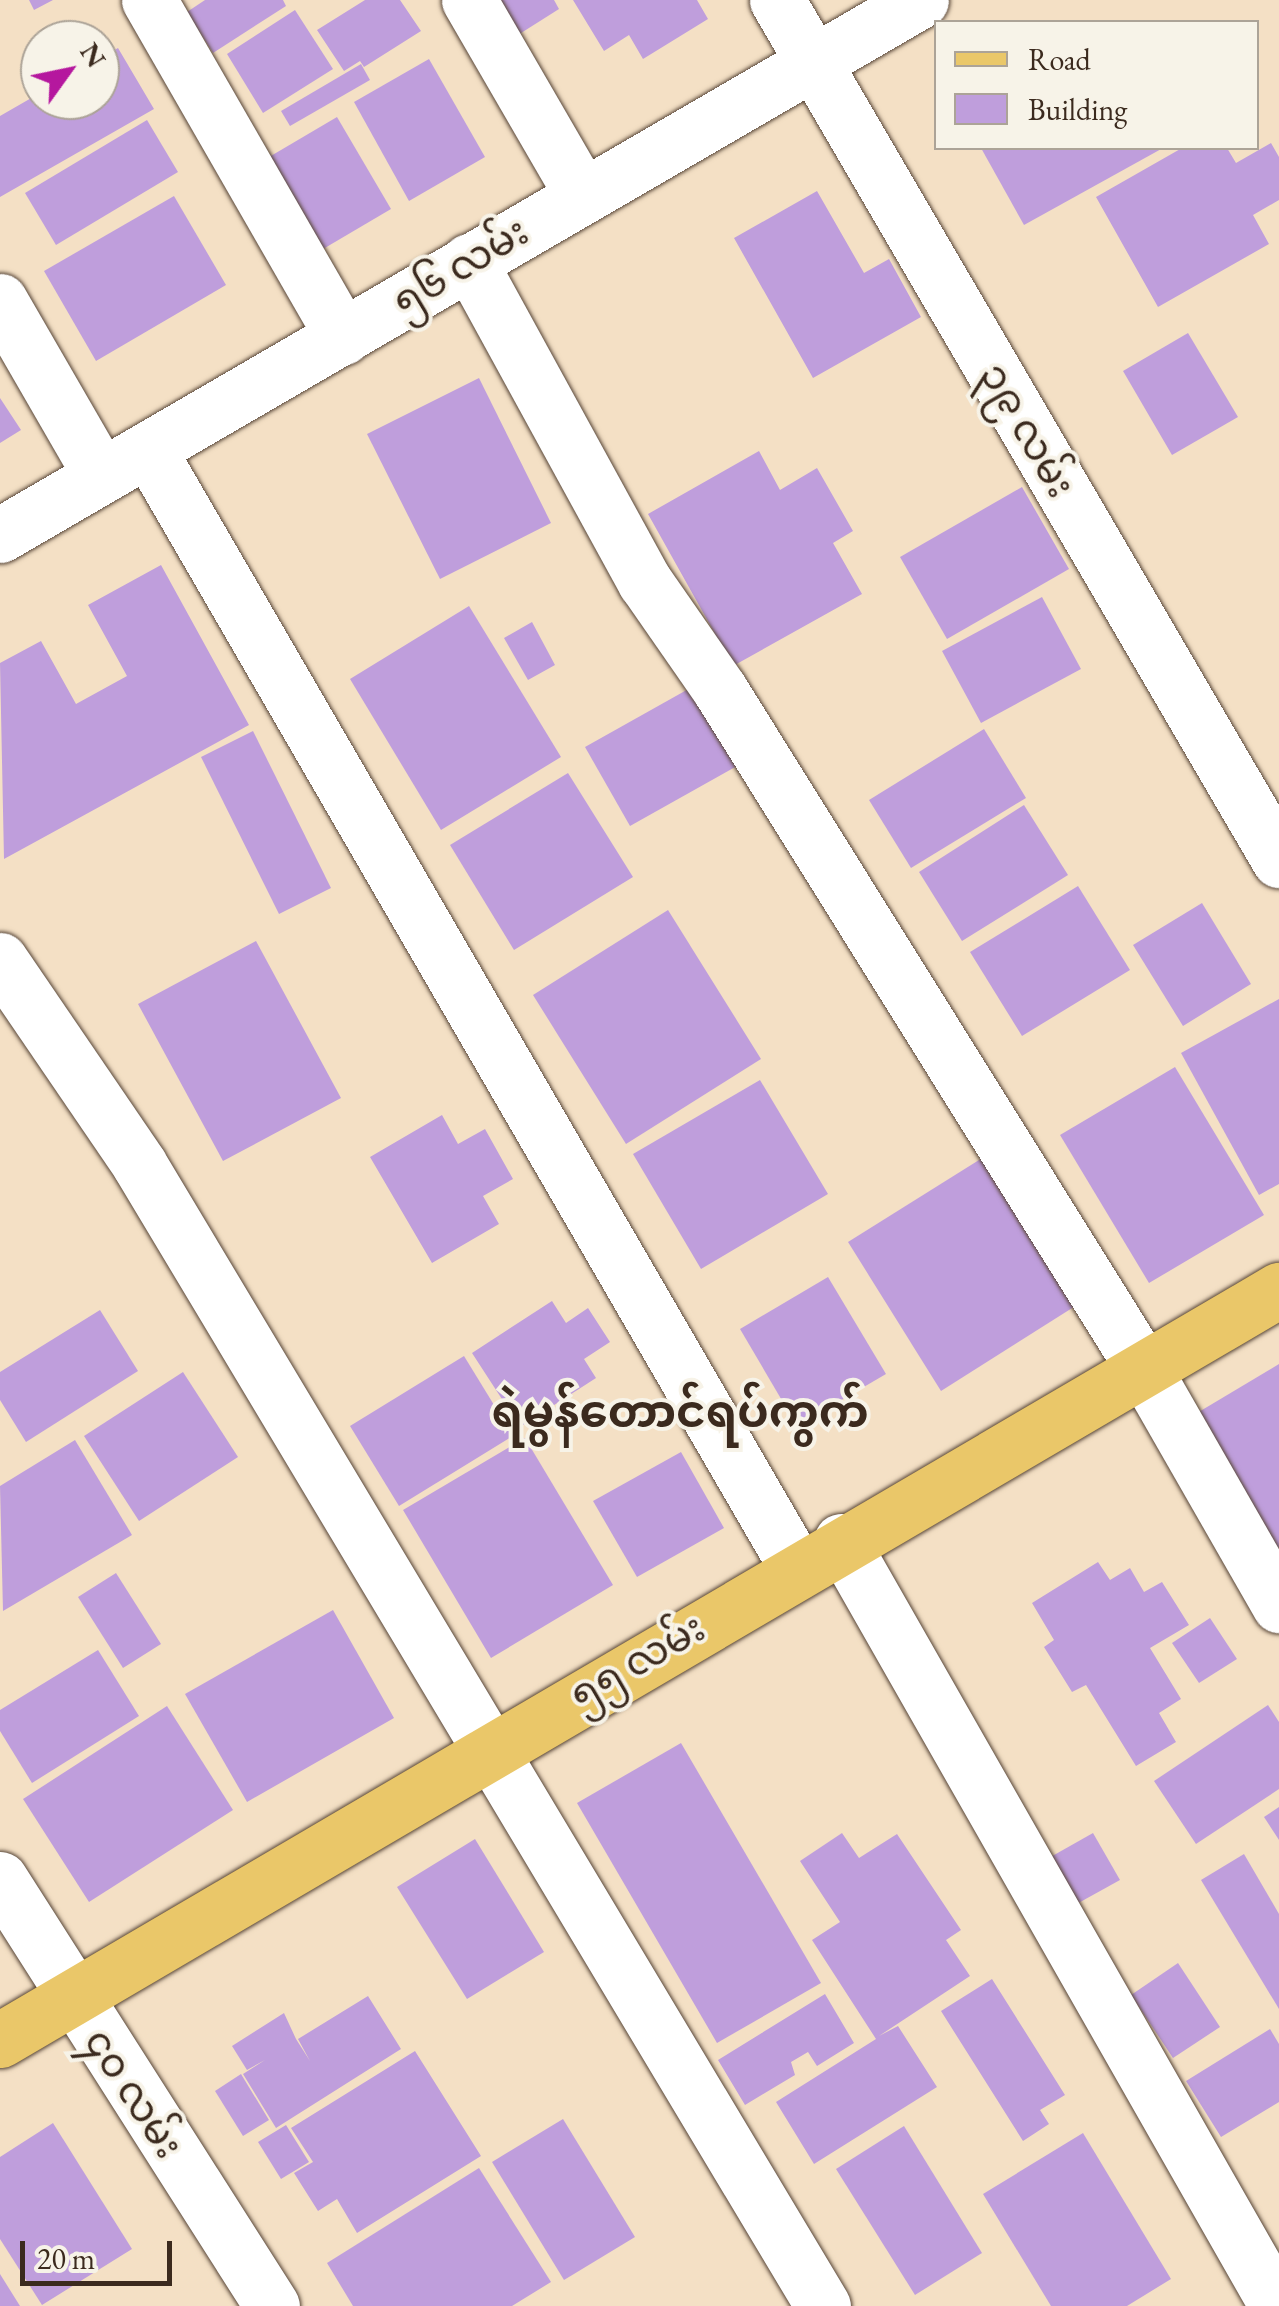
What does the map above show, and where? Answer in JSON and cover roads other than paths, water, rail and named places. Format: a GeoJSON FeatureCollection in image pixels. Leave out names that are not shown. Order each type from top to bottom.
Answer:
{"type":"FeatureCollection","features":[{"type":"Feature","properties":{"kind":"main road","name":"၅၅ လမ်း"},"geometry":{"type":"LineString","coordinates":[[0,2040],[486,1749],[1279,1290]]}},
{"type":"Feature","properties":{"kind":"street"},"geometry":{"type":"LineString","coordinates":[[148,0],[343,337]]}},
{"type":"Feature","properties":{"kind":"street"},"geometry":{"type":"LineString","coordinates":[[469,0],[581,193]]}},
{"type":"Feature","properties":{"kind":"street","name":"၃၉ လမ်း"},"geometry":{"type":"LineString","coordinates":[[777,0],[1279,860]]}},
{"type":"Feature","properties":{"kind":"street","name":"၅၆ လမ်း"},"geometry":{"type":"LineString","coordinates":[[0,536],[343,337],[581,193],[922,0]]}},
{"type":"Feature","properties":{"kind":"street"},"geometry":{"type":"LineString","coordinates":[[469,261],[644,582],[720,690],[1145,1371],[1279,1605]]}},
{"type":"Feature","properties":{"kind":"street"},"geometry":{"type":"LineString","coordinates":[[0,300],[101,476]]}},
{"type":"Feature","properties":{"kind":"street"},"geometry":{"type":"LineString","coordinates":[[148,449],[1278,2306]]}},
{"type":"Feature","properties":{"kind":"street"},"geometry":{"type":"LineString","coordinates":[[0,960],[139,1164],[822,2306]]}},
{"type":"Feature","properties":{"kind":"street","name":"၄၀ လမ်း"},"geometry":{"type":"LineString","coordinates":[[0,1879],[272,2306]]}},
{"type":"Feature","properties":{"kind":"district","name":"ရဲမွန်တောင်ရပ်ကွက်"},"geometry":{"type":"Point","coordinates":[680,1412]}}]}
